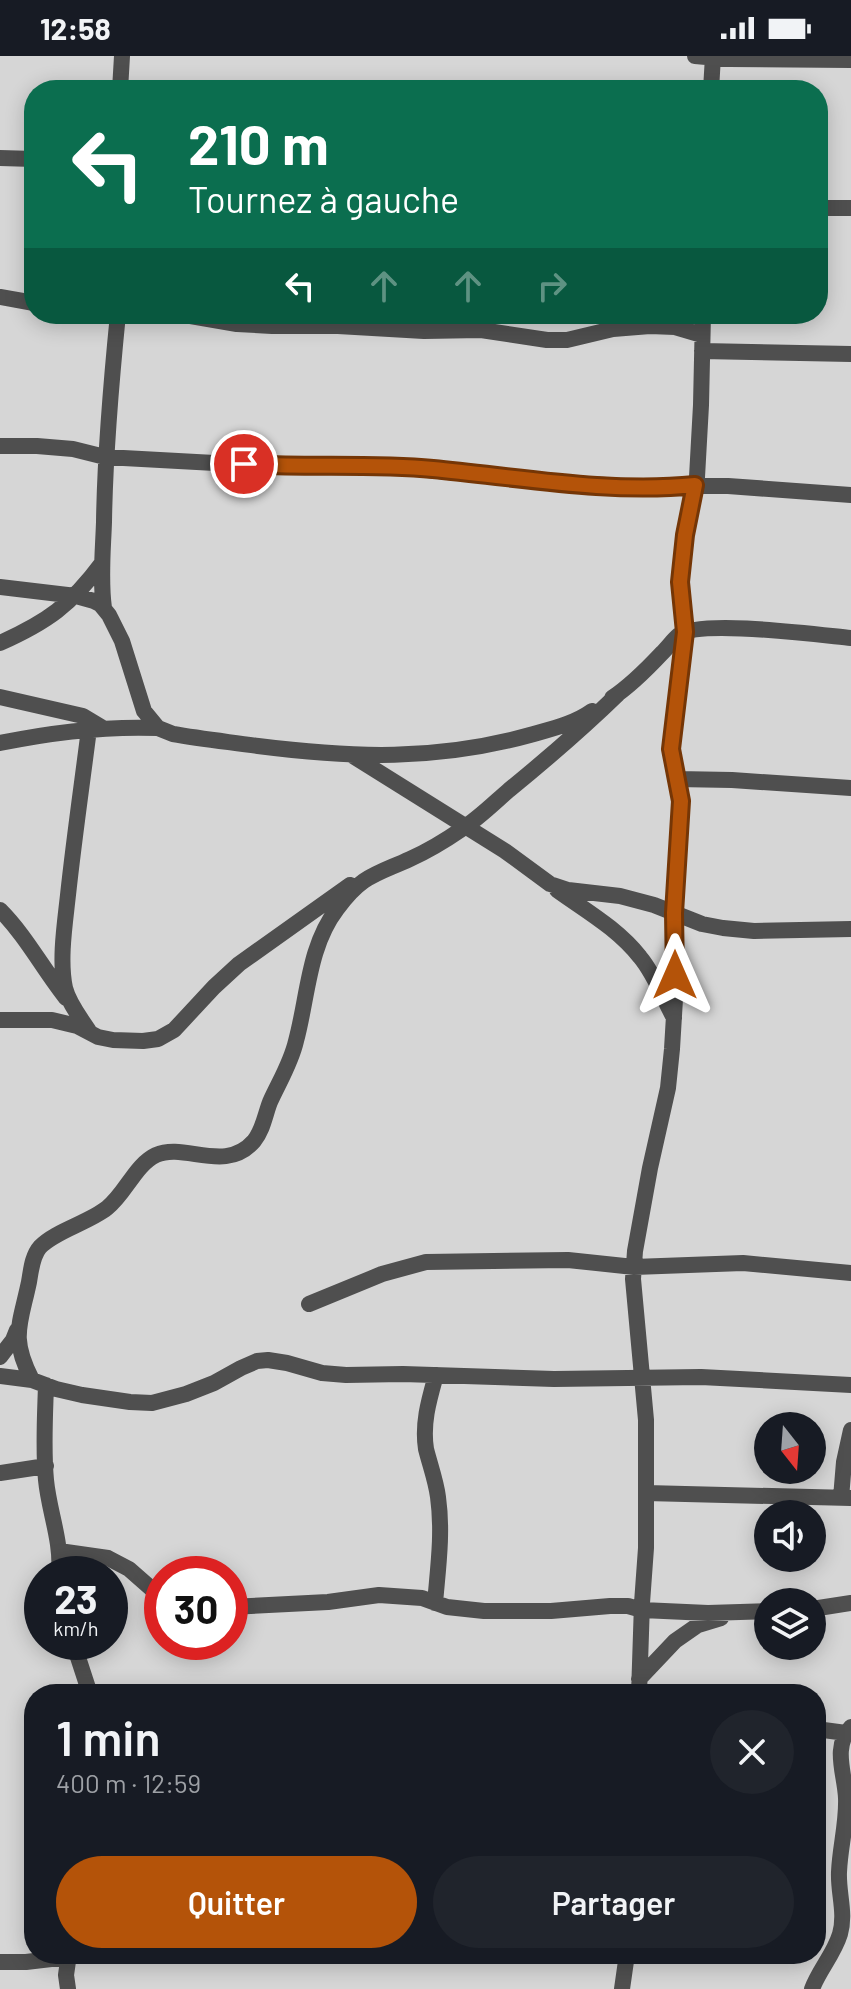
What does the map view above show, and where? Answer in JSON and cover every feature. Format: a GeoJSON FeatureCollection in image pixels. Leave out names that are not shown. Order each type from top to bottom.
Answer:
{"type":"FeatureCollection","features":[{"type":"Feature","properties":{"kind":"street"},"geometry":{"type":"LineString","coordinates":[[121,80],[122,56]]}},
{"type":"Feature","properties":{"kind":"street"},"geometry":{"type":"LineString","coordinates":[[695,56],[851,60]]}},
{"type":"Feature","properties":{"kind":"street"},"geometry":{"type":"LineString","coordinates":[[712,80],[713,57]]}},
{"type":"Feature","properties":{"kind":"street"},"geometry":{"type":"LineString","coordinates":[[0,158],[24,159]]}},
{"type":"Feature","properties":{"kind":"street"},"geometry":{"type":"LineString","coordinates":[[828,208],[851,208]]}},
{"type":"Feature","properties":{"kind":"street"},"geometry":{"type":"LineString","coordinates":[[0,297],[24,301]]}},
{"type":"Feature","properties":{"kind":"street"},"geometry":{"type":"LineString","coordinates":[[118,324],[105,457],[101,586],[104,608],[122,641],[144,711],[158,728]]}},
{"type":"Feature","properties":{"kind":"street"},"geometry":{"type":"LineString","coordinates":[[237,324],[424,331],[481,330],[547,340],[567,340],[613,329],[675,327],[702,343],[851,354]]}},
{"type":"Feature","properties":{"kind":"street"},"geometry":{"type":"LineString","coordinates":[[639,1684],[646,1548],[646,1420],[633,1279],[650,1168],[668,1088],[674,1018],[674,913],[681,815],[680,792],[671,749],[685,632],[680,582],[695,485],[703,324]]}},
{"type":"Feature","properties":{"kind":"street"},"geometry":{"type":"LineString","coordinates":[[0,446],[73,449],[105,457],[272,466],[408,468],[549,482],[769,488],[851,495]]}},
{"type":"Feature","properties":{"kind":"street"},"geometry":{"type":"LineString","coordinates":[[0,643],[49,618],[76,596],[103,562]]}},
{"type":"Feature","properties":{"kind":"street"},"geometry":{"type":"LineString","coordinates":[[0,587],[76,596],[94,601],[104,608]]}},
{"type":"Feature","properties":{"kind":"street"},"geometry":{"type":"LineString","coordinates":[[0,1020],[52,1020],[77,1026],[98,1037],[127,1041],[158,1039],[167,1035],[239,964],[346,887],[411,859],[466,827],[581,730],[685,632],[712,627],[851,638]]}},
{"type":"Feature","properties":{"kind":"street"},"geometry":{"type":"LineString","coordinates":[[0,743],[96,728],[158,728],[173,734],[315,753],[426,753],[500,742],[571,723],[618,694]]}},
{"type":"Feature","properties":{"kind":"street"},"geometry":{"type":"LineString","coordinates":[[0,697],[83,716],[96,728]]}},
{"type":"Feature","properties":{"kind":"street"},"geometry":{"type":"LineString","coordinates":[[70,1002],[65,987],[65,925],[96,728]]}},
{"type":"Feature","properties":{"kind":"street"},"geometry":{"type":"LineString","coordinates":[[0,733],[30,736]]}},
{"type":"Feature","properties":{"kind":"street"},"geometry":{"type":"LineString","coordinates":[[351,755],[505,851],[607,924],[641,957],[674,1018]]}},
{"type":"Feature","properties":{"kind":"street"},"geometry":{"type":"LineString","coordinates":[[677,779],[746,780],[851,788]]}},
{"type":"Feature","properties":{"kind":"street"},"geometry":{"type":"LineString","coordinates":[[0,1357],[18,1328],[33,1261],[41,1246],[108,1207],[154,1156],[173,1151],[212,1157],[230,1154],[243,1150],[258,1135],[294,1052],[307,984],[326,926],[363,880]]}},
{"type":"Feature","properties":{"kind":"street"},"geometry":{"type":"LineString","coordinates":[[550,884],[589,894],[620,896],[702,924],[754,931],[851,929]]}},
{"type":"Feature","properties":{"kind":"street"},"geometry":{"type":"LineString","coordinates":[[0,910],[15,925],[91,1034]]}},
{"type":"Feature","properties":{"kind":"street"},"geometry":{"type":"LineString","coordinates":[[309,1304],[382,1274],[426,1262],[568,1260],[634,1267],[743,1263],[851,1273]]}},
{"type":"Feature","properties":{"kind":"street"},"geometry":{"type":"LineString","coordinates":[[18,1328],[20,1349],[39,1383],[49,1501],[59,1556]]}},
{"type":"Feature","properties":{"kind":"street"},"geometry":{"type":"LineString","coordinates":[[0,1376],[82,1395],[152,1403],[186,1394],[257,1361],[268,1360],[322,1373],[346,1375],[761,1379],[851,1385]]}},
{"type":"Feature","properties":{"kind":"street"},"geometry":{"type":"LineString","coordinates":[[435,1603],[441,1540],[438,1496],[426,1448],[425,1425],[436,1375]]}},
{"type":"Feature","properties":{"kind":"street"},"geometry":{"type":"LineString","coordinates":[[646,1493],[846,1498],[844,1462],[851,1430]]}},
{"type":"Feature","properties":{"kind":"street"},"geometry":{"type":"LineString","coordinates":[[0,1473],[46,1466]]}},
{"type":"Feature","properties":{"kind":"street"},"geometry":{"type":"LineString","coordinates":[[59,1551],[108,1558],[129,1569],[144,1582]]}},
{"type":"Feature","properties":{"kind":"street"},"geometry":{"type":"LineString","coordinates":[[248,1606],[328,1602],[379,1595],[422,1598],[447,1607],[484,1611],[628,1606],[642,1610],[708,1613],[754,1612]]}},
{"type":"Feature","properties":{"kind":"street"},"geometry":{"type":"LineString","coordinates":[[826,1607],[851,1603]]}},
{"type":"Feature","properties":{"kind":"street"},"geometry":{"type":"LineString","coordinates":[[641,1684],[675,1641],[698,1625],[741,1612]]}},
{"type":"Feature","properties":{"kind":"street"},"geometry":{"type":"LineString","coordinates":[[79,1660],[87,1684]]}},
{"type":"Feature","properties":{"kind":"street"},"geometry":{"type":"LineString","coordinates":[[826,1729],[848,1730],[840,1758],[846,1795],[839,1876],[843,1916],[834,1949],[826,1962]]}},
{"type":"Feature","properties":{"kind":"street"},"geometry":{"type":"LineString","coordinates":[[0,1962],[24,1962]]}},
{"type":"Feature","properties":{"kind":"street"},"geometry":{"type":"LineString","coordinates":[[68,1964],[68,1989]]}},
{"type":"Feature","properties":{"kind":"street"},"geometry":{"type":"LineString","coordinates":[[622,1989],[626,1964]]}},
{"type":"Feature","properties":{"kind":"street"},"geometry":{"type":"LineString","coordinates":[[812,1989],[825,1964]]}},
{"type":"Feature","properties":{"kind":"shaded area"},"geometry":{"type":"Polygon","coordinates":[[[0,56],[851,56],[851,1989],[0,1989],[0,56]]]}},
{"type":"Feature","properties":{"kind":"route"},"geometry":{"type":"LineString","coordinates":[[244,464],[432,469],[549,482],[625,486],[695,485],[680,582],[685,632],[671,749],[681,801],[674,913],[675,975]]}}]}
